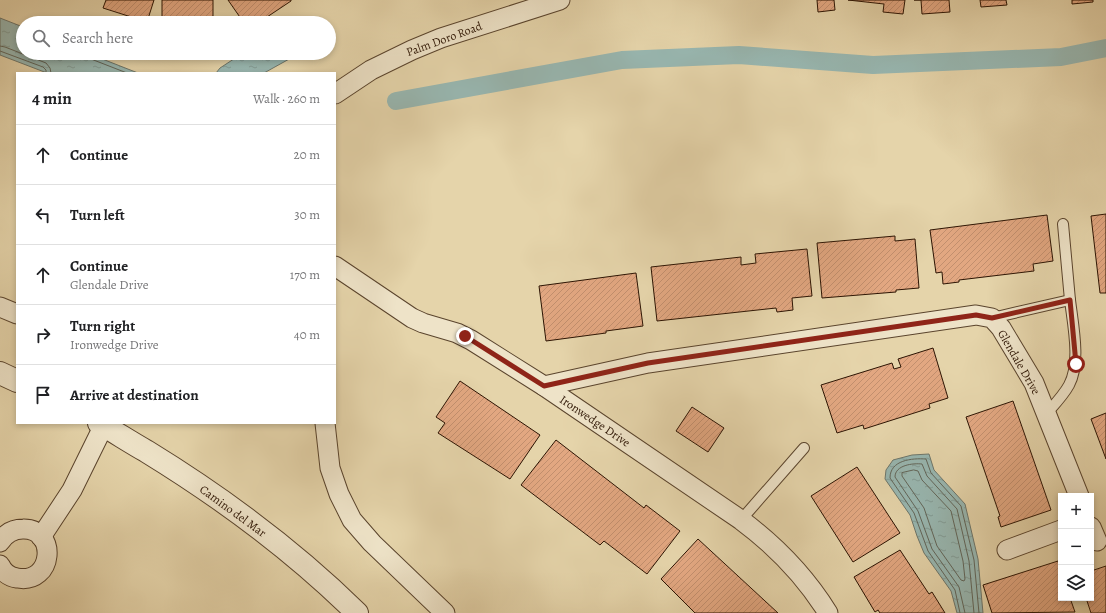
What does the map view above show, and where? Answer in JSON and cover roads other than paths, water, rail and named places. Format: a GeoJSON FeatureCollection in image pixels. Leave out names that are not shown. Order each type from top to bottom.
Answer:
{"type":"FeatureCollection","features":[{"type":"Feature","properties":{"kind":"street","name":"Palm Doro Road"},"geometry":{"type":"LineString","coordinates":[[336,93],[371,70],[412,50],[441,38],[560,0]]}},
{"type":"Feature","properties":{"kind":"street","name":"Ironwedge Drive"},"geometry":{"type":"LineString","coordinates":[[336,267],[405,314],[423,323],[465,336],[544,386],[741,520],[782,554],[804,578],[828,613]]}},
{"type":"Feature","properties":{"kind":"street"},"geometry":{"type":"LineString","coordinates":[[0,307],[16,314]]}},
{"type":"Feature","properties":{"kind":"street","name":"Glendale Drive"},"geometry":{"type":"LineString","coordinates":[[544,386],[648,363],[976,315],[992,318],[1001,328],[1034,383],[1078,493]]}},
{"type":"Feature","properties":{"kind":"street"},"geometry":{"type":"LineString","coordinates":[[0,373],[16,381]]}},
{"type":"Feature","properties":{"kind":"street"},"geometry":{"type":"LineString","coordinates":[[41,537],[72,490],[102,424]]}},
{"type":"Feature","properties":{"kind":"street","name":"Camino del Mar"},"geometry":{"type":"LineString","coordinates":[[102,424],[175,469],[235,510],[292,556],[357,613]]}},
{"type":"Feature","properties":{"kind":"street"},"geometry":{"type":"LineString","coordinates":[[325,424],[330,468],[339,494],[352,520],[372,543],[445,613]]}},
{"type":"Feature","properties":{"kind":"street"},"geometry":{"type":"LineString","coordinates":[[2,537],[18,529],[26,529],[41,537],[46,544],[48,552],[47,560],[43,568],[38,574],[30,578],[14,578],[2,570]]}},
{"type":"Feature","properties":{"kind":"street"},"geometry":{"type":"LineString","coordinates":[[1007,550],[1058,531]]}},
{"type":"Feature","properties":{"kind":"lane"},"geometry":{"type":"LineString","coordinates":[[1046,414],[1065,391],[1074,374],[1076,356],[1063,224]]}},
{"type":"Feature","properties":{"kind":"lane"},"geometry":{"type":"LineString","coordinates":[[992,318],[1070,300]]}},
{"type":"Feature","properties":{"kind":"lane"},"geometry":{"type":"LineString","coordinates":[[741,520],[804,448]]}},
{"type":"Feature","properties":{"kind":"water"},"geometry":{"type":"Polygon","coordinates":[[[0,18],[16,24],[16,60],[105,60],[135,72],[44,72],[0,55],[0,18]]]}},
{"type":"Feature","properties":{"kind":"water"},"geometry":{"type":"Polygon","coordinates":[[[232,60],[287,60],[266,72],[217,72],[232,60]]]}},
{"type":"Feature","properties":{"kind":"water"},"geometry":{"type":"Polygon","coordinates":[[[929,454],[934,470],[965,504],[978,559],[983,613],[957,613],[951,591],[924,553],[910,515],[885,479],[886,470],[893,460],[912,455],[929,454]]]}},
{"type":"Feature","properties":{"kind":"waterway"},"geometry":{"type":"LineString","coordinates":[[396,101],[622,60],[739,55],[873,65],[1061,57],[1106,48]]}}]}
